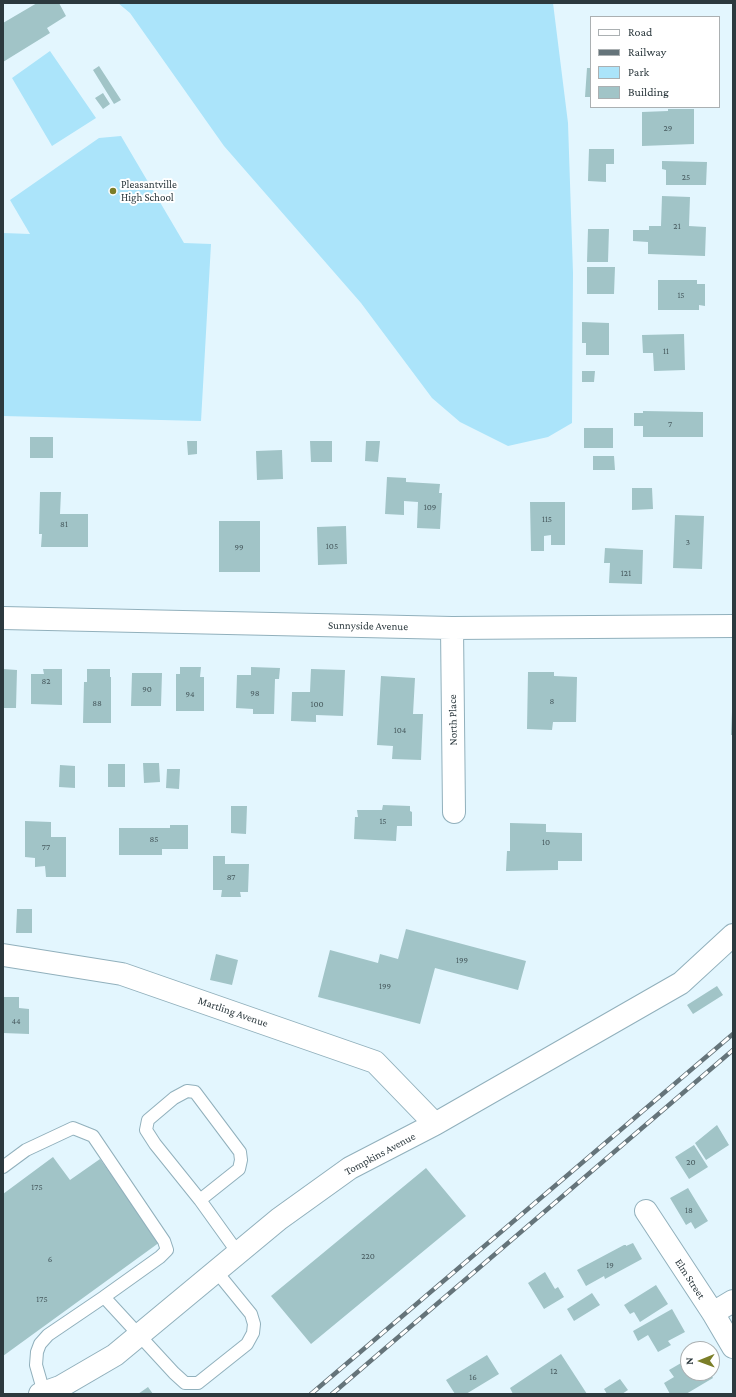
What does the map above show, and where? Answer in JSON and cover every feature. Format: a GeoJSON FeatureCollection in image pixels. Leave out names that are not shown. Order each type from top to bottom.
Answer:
{"type":"FeatureCollection","features":[{"type":"Feature","properties":{"kind":"street","name":"Sunnyside Avenue"},"geometry":{"type":"LineString","coordinates":[[3,618],[452,628],[733,626]]}},
{"type":"Feature","properties":{"kind":"street","name":"North Place"},"geometry":{"type":"LineString","coordinates":[[452,628],[454,812]]}},
{"type":"Feature","properties":{"kind":"street","name":"Tompkins Avenue"},"geometry":{"type":"LineString","coordinates":[[42,1393],[60,1386],[115,1355],[279,1219],[350,1168],[435,1124],[681,983],[733,934]]}},
{"type":"Feature","properties":{"kind":"street","name":"Martling Avenue"},"geometry":{"type":"LineString","coordinates":[[3,955],[122,974],[375,1062],[435,1124]]}},
{"type":"Feature","properties":{"kind":"street","name":"Elm Street"},"geometry":{"type":"LineString","coordinates":[[646,1212],[713,1313],[733,1347]]}},
{"type":"Feature","properties":{"kind":"street"},"geometry":{"type":"LineString","coordinates":[[713,1313],[733,1301]]}},
{"type":"Feature","properties":{"kind":"lane"},"geometry":{"type":"LineString","coordinates":[[200,1200],[239,1169],[241,1160],[240,1152],[195,1092],[187,1091],[174,1098],[148,1120],[146,1130],[155,1144],[200,1200],[238,1252]]}},
{"type":"Feature","properties":{"kind":"lane"},"geometry":{"type":"LineString","coordinates":[[3,1167],[26,1150],[73,1128],[93,1136],[164,1241],[167,1250],[160,1257],[48,1335],[40,1344],[37,1352],[36,1365],[42,1393]]}},
{"type":"Feature","properties":{"kind":"lane"},"geometry":{"type":"LineString","coordinates":[[104,1296],[174,1373],[185,1383],[198,1383],[247,1344],[253,1333],[254,1324],[251,1314],[216,1272]]}},
{"type":"Feature","properties":{"kind":"green space"},"geometry":{"type":"Polygon","coordinates":[[[118,3],[553,3],[568,123],[573,273],[572,423],[548,437],[508,446],[460,422],[432,398],[361,303],[224,146],[130,13],[118,3]]]}},
{"type":"Feature","properties":{"kind":"green space"},"geometry":{"type":"Polygon","coordinates":[[[50,51],[96,118],[52,146],[12,78],[50,51]]]}},
{"type":"Feature","properties":{"kind":"green space"},"geometry":{"type":"Polygon","coordinates":[[[121,136],[184,243],[211,244],[201,421],[3,416],[3,233],[30,234],[10,200],[99,138],[121,136]]]}},
{"type":"Feature","properties":{"kind":"building"},"geometry":{"type":"Polygon","coordinates":[[[37,3],[59,3],[66,16],[47,28],[50,33],[3,62],[3,23],[37,3]]]}},
{"type":"Feature","properties":{"kind":"building"},"geometry":{"type":"Polygon","coordinates":[[[99,66],[121,100],[114,104],[93,70],[99,66]]]}},
{"type":"Feature","properties":{"kind":"building"},"geometry":{"type":"Polygon","coordinates":[[[587,68],[590,68],[590,97],[585,97],[587,68]]]}},
{"type":"Feature","properties":{"kind":"building"},"geometry":{"type":"Polygon","coordinates":[[[103,93],[110,104],[103,109],[95,98],[103,93]]]}},
{"type":"Feature","properties":{"kind":"building"},"geometry":{"type":"Polygon","coordinates":[[[668,109],[694,109],[694,144],[642,146],[642,112],[668,111],[668,109]]]}},
{"type":"Feature","properties":{"kind":"building"},"geometry":{"type":"Polygon","coordinates":[[[589,149],[614,149],[614,164],[606,164],[606,182],[588,181],[589,149]]]}},
{"type":"Feature","properties":{"kind":"building"},"geometry":{"type":"Polygon","coordinates":[[[662,161],[707,162],[706,185],[666,185],[666,170],[662,169],[662,161]]]}},
{"type":"Feature","properties":{"kind":"building"},"geometry":{"type":"Polygon","coordinates":[[[662,196],[690,197],[689,226],[706,227],[705,256],[648,254],[648,242],[633,241],[633,230],[649,230],[649,226],[661,226],[662,196]]]}},
{"type":"Feature","properties":{"kind":"building"},"geometry":{"type":"Polygon","coordinates":[[[588,229],[609,229],[608,262],[587,262],[588,229]]]}},
{"type":"Feature","properties":{"kind":"building"},"geometry":{"type":"Polygon","coordinates":[[[587,267],[615,267],[614,294],[587,294],[587,267]]]}},
{"type":"Feature","properties":{"kind":"building"},"geometry":{"type":"Polygon","coordinates":[[[658,280],[697,280],[697,284],[705,284],[705,306],[699,305],[699,310],[658,310],[658,280]]]}},
{"type":"Feature","properties":{"kind":"building"},"geometry":{"type":"Polygon","coordinates":[[[582,322],[609,323],[609,355],[586,355],[586,343],[582,343],[582,322]]]}},
{"type":"Feature","properties":{"kind":"building"},"geometry":{"type":"Polygon","coordinates":[[[684,334],[685,370],[654,371],[653,353],[643,353],[642,335],[684,334]]]}},
{"type":"Feature","properties":{"kind":"building"},"geometry":{"type":"Polygon","coordinates":[[[582,371],[595,371],[594,382],[582,382],[582,371]]]}},
{"type":"Feature","properties":{"kind":"building"},"geometry":{"type":"Polygon","coordinates":[[[643,411],[703,412],[703,437],[643,437],[643,426],[634,426],[634,413],[643,413],[643,411]]]}},
{"type":"Feature","properties":{"kind":"building"},"geometry":{"type":"Polygon","coordinates":[[[584,428],[613,428],[613,448],[584,448],[584,428]]]}},
{"type":"Feature","properties":{"kind":"building"},"geometry":{"type":"Polygon","coordinates":[[[30,437],[53,437],[53,458],[30,458],[30,437]]]}},
{"type":"Feature","properties":{"kind":"building"},"geometry":{"type":"Polygon","coordinates":[[[187,441],[197,441],[197,454],[188,455],[187,441]]]}},
{"type":"Feature","properties":{"kind":"building"},"geometry":{"type":"Polygon","coordinates":[[[310,441],[332,441],[332,462],[311,462],[310,441]]]}},
{"type":"Feature","properties":{"kind":"building"},"geometry":{"type":"Polygon","coordinates":[[[366,441],[380,441],[378,462],[365,461],[366,441]]]}},
{"type":"Feature","properties":{"kind":"building"},"geometry":{"type":"Polygon","coordinates":[[[282,450],[283,479],[257,480],[256,451],[282,450]]]}},
{"type":"Feature","properties":{"kind":"building"},"geometry":{"type":"Polygon","coordinates":[[[593,456],[614,456],[615,470],[593,470],[593,456]]]}},
{"type":"Feature","properties":{"kind":"building"},"geometry":{"type":"Polygon","coordinates":[[[387,477],[406,478],[406,482],[440,484],[439,493],[442,493],[440,529],[417,528],[418,502],[404,501],[404,515],[385,514],[387,477]]]}},
{"type":"Feature","properties":{"kind":"building"},"geometry":{"type":"Polygon","coordinates":[[[632,488],[652,488],[653,509],[632,510],[632,488]]]}},
{"type":"Feature","properties":{"kind":"building"},"geometry":{"type":"Polygon","coordinates":[[[40,492],[61,492],[60,514],[88,514],[88,547],[41,547],[42,534],[39,534],[40,492]]]}},
{"type":"Feature","properties":{"kind":"building"},"geometry":{"type":"Polygon","coordinates":[[[530,502],[565,502],[565,545],[551,545],[551,535],[544,536],[544,551],[531,551],[530,502]]]}},
{"type":"Feature","properties":{"kind":"building"},"geometry":{"type":"Polygon","coordinates":[[[675,515],[704,516],[702,569],[673,568],[675,515]]]}},
{"type":"Feature","properties":{"kind":"building"},"geometry":{"type":"Polygon","coordinates":[[[219,521],[260,521],[260,572],[219,572],[219,521]]]}},
{"type":"Feature","properties":{"kind":"building"},"geometry":{"type":"Polygon","coordinates":[[[346,526],[347,564],[318,565],[317,527],[346,526]]]}},
{"type":"Feature","properties":{"kind":"building"},"geometry":{"type":"Polygon","coordinates":[[[605,548],[643,550],[642,584],[609,583],[610,563],[604,563],[605,548]]]}},
{"type":"Feature","properties":{"kind":"building"},"geometry":{"type":"Polygon","coordinates":[[[180,667],[201,667],[200,677],[204,677],[204,711],[176,711],[176,674],[180,674],[180,667]]]}},
{"type":"Feature","properties":{"kind":"building"},"geometry":{"type":"Polygon","coordinates":[[[251,667],[280,668],[279,679],[275,679],[274,714],[253,714],[253,709],[236,708],[237,675],[251,675],[251,667]]]}},
{"type":"Feature","properties":{"kind":"building"},"geometry":{"type":"Polygon","coordinates":[[[3,669],[17,670],[16,708],[3,708],[3,669]]]}},
{"type":"Feature","properties":{"kind":"building"},"geometry":{"type":"Polygon","coordinates":[[[43,669],[62,669],[62,705],[31,704],[31,674],[44,674],[43,669]]]}},
{"type":"Feature","properties":{"kind":"building"},"geometry":{"type":"Polygon","coordinates":[[[87,669],[110,669],[111,723],[83,723],[84,682],[87,682],[87,669]]]}},
{"type":"Feature","properties":{"kind":"building"},"geometry":{"type":"Polygon","coordinates":[[[311,669],[345,670],[343,716],[316,715],[316,722],[291,721],[292,692],[310,692],[311,669]]]}},
{"type":"Feature","properties":{"kind":"building"},"geometry":{"type":"Polygon","coordinates":[[[528,672],[554,672],[554,676],[577,677],[576,722],[553,722],[552,730],[527,729],[528,672]]]}},
{"type":"Feature","properties":{"kind":"building"},"geometry":{"type":"Polygon","coordinates":[[[132,673],[162,673],[161,706],[131,706],[132,673]]]}},
{"type":"Feature","properties":{"kind":"building"},"geometry":{"type":"Polygon","coordinates":[[[381,676],[415,678],[413,714],[423,714],[421,760],[392,759],[393,746],[377,745],[381,676]]]}},
{"type":"Feature","properties":{"kind":"building"},"geometry":{"type":"Polygon","coordinates":[[[732,712],[733,735],[731,735],[732,712]]]}},
{"type":"Feature","properties":{"kind":"building"},"geometry":{"type":"Polygon","coordinates":[[[143,763],[159,763],[160,782],[144,783],[143,763]]]}},
{"type":"Feature","properties":{"kind":"building"},"geometry":{"type":"Polygon","coordinates":[[[108,764],[125,764],[125,787],[108,787],[108,764]]]}},
{"type":"Feature","properties":{"kind":"building"},"geometry":{"type":"Polygon","coordinates":[[[60,765],[75,766],[75,788],[59,787],[60,765]]]}},
{"type":"Feature","properties":{"kind":"building"},"geometry":{"type":"Polygon","coordinates":[[[167,769],[180,769],[179,789],[166,788],[167,769]]]}},
{"type":"Feature","properties":{"kind":"building"},"geometry":{"type":"Polygon","coordinates":[[[383,805],[410,806],[410,811],[412,812],[412,826],[397,826],[396,841],[354,839],[355,817],[358,817],[357,810],[382,810],[383,805]]]}},
{"type":"Feature","properties":{"kind":"building"},"geometry":{"type":"Polygon","coordinates":[[[231,806],[247,806],[246,834],[231,833],[231,806]]]}},
{"type":"Feature","properties":{"kind":"building"},"geometry":{"type":"Polygon","coordinates":[[[25,821],[51,822],[51,837],[66,837],[66,877],[46,877],[45,866],[35,867],[35,858],[25,857],[25,821]]]}},
{"type":"Feature","properties":{"kind":"building"},"geometry":{"type":"Polygon","coordinates":[[[510,823],[546,824],[546,832],[582,833],[582,861],[558,861],[558,870],[506,871],[507,851],[510,851],[510,823]]]}},
{"type":"Feature","properties":{"kind":"building"},"geometry":{"type":"Polygon","coordinates":[[[170,825],[188,825],[188,849],[162,849],[162,855],[119,855],[119,828],[170,828],[170,825]]]}},
{"type":"Feature","properties":{"kind":"building"},"geometry":{"type":"Polygon","coordinates":[[[213,856],[225,856],[225,864],[249,864],[248,892],[240,892],[241,897],[221,897],[222,890],[213,890],[213,856]]]}},
{"type":"Feature","properties":{"kind":"building"},"geometry":{"type":"Polygon","coordinates":[[[17,909],[32,909],[32,933],[16,933],[17,909]]]}},
{"type":"Feature","properties":{"kind":"building"},"geometry":{"type":"Polygon","coordinates":[[[406,929],[526,961],[518,990],[435,968],[420,1024],[318,997],[330,950],[378,963],[380,954],[398,959],[406,929]]]}},
{"type":"Feature","properties":{"kind":"building"},"geometry":{"type":"Polygon","coordinates":[[[216,954],[238,960],[232,985],[210,980],[216,954]]]}},
{"type":"Feature","properties":{"kind":"building"},"geometry":{"type":"Polygon","coordinates":[[[717,986],[723,995],[693,1014],[687,1005],[717,986]]]}},
{"type":"Feature","properties":{"kind":"building"},"geometry":{"type":"Polygon","coordinates":[[[3,997],[19,997],[19,1008],[29,1009],[29,1034],[3,1033],[3,997]]]}},
{"type":"Feature","properties":{"kind":"building"},"geometry":{"type":"Polygon","coordinates":[[[717,1125],[729,1145],[706,1160],[695,1143],[717,1125]]]}},
{"type":"Feature","properties":{"kind":"building"},"geometry":{"type":"Polygon","coordinates":[[[694,1145],[708,1167],[689,1179],[675,1157],[694,1145]]]}},
{"type":"Feature","properties":{"kind":"building"},"geometry":{"type":"Polygon","coordinates":[[[53,1157],[70,1180],[100,1159],[160,1242],[3,1356],[3,1194],[53,1157]]]}},
{"type":"Feature","properties":{"kind":"building"},"geometry":{"type":"Polygon","coordinates":[[[426,1168],[466,1216],[311,1344],[271,1296],[426,1168]]]}},
{"type":"Feature","properties":{"kind":"building"},"geometry":{"type":"Polygon","coordinates":[[[688,1188],[708,1221],[695,1229],[691,1222],[686,1225],[670,1198],[688,1188]]]}},
{"type":"Feature","properties":{"kind":"building"},"geometry":{"type":"Polygon","coordinates":[[[633,1243],[642,1259],[605,1279],[604,1276],[586,1286],[577,1270],[624,1245],[626,1246],[633,1243]]]}},
{"type":"Feature","properties":{"kind":"building"},"geometry":{"type":"Polygon","coordinates":[[[545,1272],[555,1289],[558,1287],[564,1297],[544,1309],[528,1283],[545,1272]]]}},
{"type":"Feature","properties":{"kind":"building"},"geometry":{"type":"Polygon","coordinates":[[[656,1285],[668,1304],[640,1322],[634,1312],[630,1314],[624,1305],[656,1285]]]}},
{"type":"Feature","properties":{"kind":"building"},"geometry":{"type":"Polygon","coordinates":[[[592,1293],[600,1305],[574,1321],[567,1309],[592,1293]]]}},
{"type":"Feature","properties":{"kind":"building"},"geometry":{"type":"Polygon","coordinates":[[[672,1309],[685,1332],[668,1341],[671,1345],[658,1352],[648,1335],[638,1341],[633,1331],[672,1309]]]}},
{"type":"Feature","properties":{"kind":"building"},"geometry":{"type":"Polygon","coordinates":[[[561,1354],[587,1394],[513,1394],[510,1388],[561,1354]]]}},
{"type":"Feature","properties":{"kind":"building"},"geometry":{"type":"Polygon","coordinates":[[[487,1355],[499,1374],[466,1394],[455,1394],[446,1380],[487,1355]]]}},
{"type":"Feature","properties":{"kind":"building"},"geometry":{"type":"Polygon","coordinates":[[[680,1364],[680,1381],[708,1381],[686,1394],[670,1394],[664,1383],[674,1377],[669,1370],[680,1364]]]}},
{"type":"Feature","properties":{"kind":"building"},"geometry":{"type":"Polygon","coordinates":[[[620,1379],[628,1390],[622,1394],[607,1394],[604,1389],[620,1379]]]}},
{"type":"Feature","properties":{"kind":"building"},"geometry":{"type":"Polygon","coordinates":[[[148,1387],[153,1394],[138,1394],[148,1387]]]}},
{"type":"Feature","properties":{"kind":"railway"},"geometry":{"type":"LineString","coordinates":[[311,1394],[733,1034]]}},
{"type":"Feature","properties":{"kind":"railway"},"geometry":{"type":"LineString","coordinates":[[332,1394],[733,1050]]}},
{"type":"Feature","properties":{"kind":"place","name":"Pleasantville High School"},"geometry":{"type":"Point","coordinates":[113,191]}}]}
